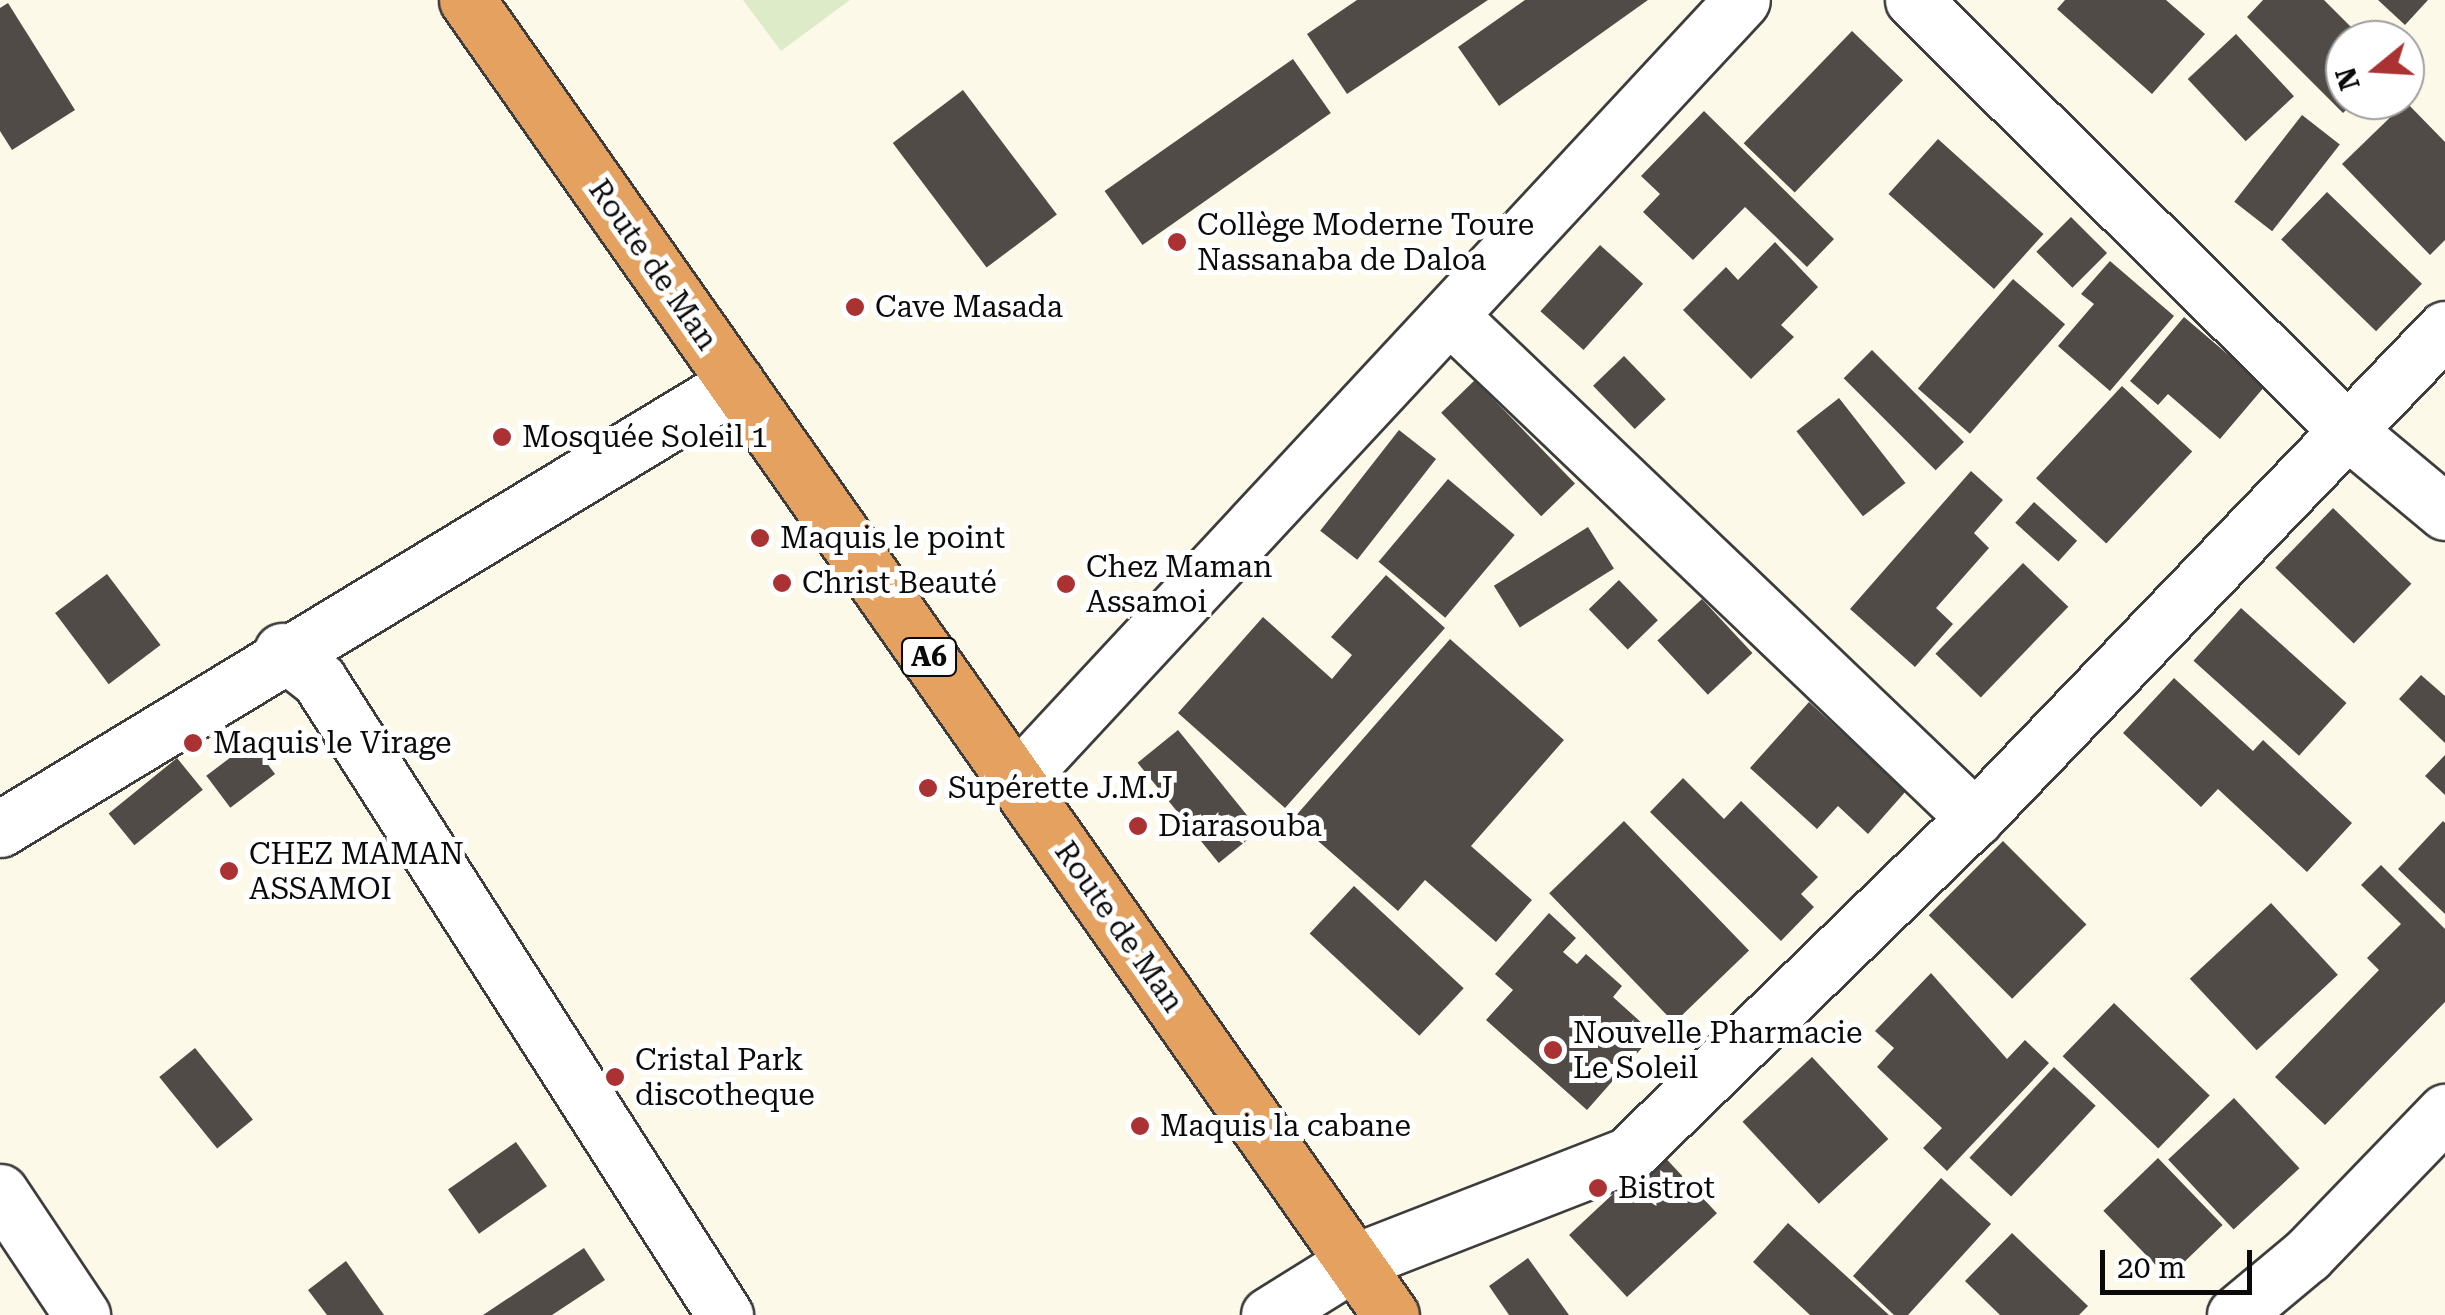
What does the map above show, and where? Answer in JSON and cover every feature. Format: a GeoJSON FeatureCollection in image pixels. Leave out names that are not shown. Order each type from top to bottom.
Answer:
{"type":"FeatureCollection","features":[{"type":"Feature","properties":{"kind":"highway","name":"Route de Man"},"geometry":{"type":"LineString","coordinates":[[467,0],[1391,1315]]}},
{"type":"Feature","properties":{"kind":"street"},"geometry":{"type":"LineString","coordinates":[[1016,780],[1452,318],[1742,0]]}},
{"type":"Feature","properties":{"kind":"street"},"geometry":{"type":"LineString","coordinates":[[1913,0],[2349,432],[2445,512]]}},
{"type":"Feature","properties":{"kind":"street"},"geometry":{"type":"LineString","coordinates":[[1452,318],[1975,818]]}},
{"type":"Feature","properties":{"kind":"street"},"geometry":{"type":"LineString","coordinates":[[1270,1315],[1354,1262],[1628,1155],[1975,818],[2445,328]]}},
{"type":"Feature","properties":{"kind":"street"},"geometry":{"type":"LineString","coordinates":[[0,828],[282,651],[736,383]]}},
{"type":"Feature","properties":{"kind":"street"},"geometry":{"type":"LineString","coordinates":[[282,651],[319,680],[725,1315]]}},
{"type":"Feature","properties":{"kind":"street"},"geometry":{"type":"LineString","coordinates":[[2234,1315],[2308,1255],[2445,1112]]}},
{"type":"Feature","properties":{"kind":"street"},"geometry":{"type":"LineString","coordinates":[[0,1192],[82,1315]]}},
{"type":"Feature","properties":{"kind":"green space"},"geometry":{"type":"Polygon","coordinates":[[[743,0],[850,0],[781,51],[743,0]]]}},
{"type":"Feature","properties":{"kind":"building"},"geometry":{"type":"Polygon","coordinates":[[[1357,0],[1488,0],[1347,94],[1307,34],[1357,0]]]}},
{"type":"Feature","properties":{"kind":"building"},"geometry":{"type":"Polygon","coordinates":[[[1525,0],[1648,0],[1499,106],[1458,47],[1525,0]]]}},
{"type":"Feature","properties":{"kind":"building"},"geometry":{"type":"Polygon","coordinates":[[[2065,0],[2166,0],[2205,34],[2152,94],[2057,9],[2065,0]]]}},
{"type":"Feature","properties":{"kind":"building"},"geometry":{"type":"Polygon","coordinates":[[[2263,0],[2324,0],[2344,20],[2325,20],[2325,95],[2247,17],[2263,0]]]}},
{"type":"Feature","properties":{"kind":"building"},"geometry":{"type":"Polygon","coordinates":[[[2378,0],[2428,0],[2410,20],[2400,20],[2378,0]]]}},
{"type":"Feature","properties":{"kind":"building"},"geometry":{"type":"Polygon","coordinates":[[[8,3],[75,110],[12,150],[0,131],[0,8],[8,3]]]}},
{"type":"Feature","properties":{"kind":"building"},"geometry":{"type":"Polygon","coordinates":[[[1852,31],[1903,80],[1795,193],[1744,143],[1852,31]]]}},
{"type":"Feature","properties":{"kind":"building"},"geometry":{"type":"Polygon","coordinates":[[[2236,34],[2294,96],[2246,141],[2188,79],[2236,34]]]}},
{"type":"Feature","properties":{"kind":"building"},"geometry":{"type":"Polygon","coordinates":[[[1293,59],[1331,113],[1142,245],[1105,191],[1293,59]]]}},
{"type":"Feature","properties":{"kind":"building"},"geometry":{"type":"Polygon","coordinates":[[[963,90],[1057,215],[987,268],[893,143],[963,90]]]}},
{"type":"Feature","properties":{"kind":"building"},"geometry":{"type":"Polygon","coordinates":[[[1704,111],[1834,239],[1807,267],[1745,207],[1693,260],[1643,212],[1660,194],[1641,176],[1704,111]]]}},
{"type":"Feature","properties":{"kind":"building"},"geometry":{"type":"Polygon","coordinates":[[[2302,115],[2340,145],[2272,231],[2234,202],[2302,115]]]}},
{"type":"Feature","properties":{"kind":"building"},"geometry":{"type":"Polygon","coordinates":[[[2387,120],[2424,120],[2445,142],[2445,240],[2430,255],[2342,164],[2387,120]]]}},
{"type":"Feature","properties":{"kind":"building"},"geometry":{"type":"Polygon","coordinates":[[[1938,139],[2044,234],[1994,289],[1888,194],[1938,139]]]}},
{"type":"Feature","properties":{"kind":"building"},"geometry":{"type":"Polygon","coordinates":[[[2327,192],[2422,284],[2376,331],[2281,239],[2327,192]]]}},
{"type":"Feature","properties":{"kind":"building"},"geometry":{"type":"Polygon","coordinates":[[[2071,217],[2107,253],[2072,288],[2036,252],[2071,217]]]}},
{"type":"Feature","properties":{"kind":"building"},"geometry":{"type":"Polygon","coordinates":[[[1775,242],[1818,287],[1781,325],[1794,337],[1751,379],[1683,310],[1726,267],[1738,280],[1775,242]]]}},
{"type":"Feature","properties":{"kind":"building"},"geometry":{"type":"Polygon","coordinates":[[[1600,245],[1643,284],[1584,350],[1540,311],[1600,245]]]}},
{"type":"Feature","properties":{"kind":"building"},"geometry":{"type":"Polygon","coordinates":[[[2110,261],[2174,316],[2110,391],[2058,346],[2094,304],[2081,294],[2110,261]]]}},
{"type":"Feature","properties":{"kind":"building"},"geometry":{"type":"Polygon","coordinates":[[[2013,279],[2065,324],[1970,434],[1918,388],[2013,279]]]}},
{"type":"Feature","properties":{"kind":"building"},"geometry":{"type":"Polygon","coordinates":[[[2184,317],[2265,386],[2220,439],[2168,394],[2158,405],[2130,381],[2184,317]]]}},
{"type":"Feature","properties":{"kind":"building"},"geometry":{"type":"Polygon","coordinates":[[[1872,350],[1964,442],[1936,470],[1844,378],[1872,350]]]}},
{"type":"Feature","properties":{"kind":"building"},"geometry":{"type":"Polygon","coordinates":[[[1624,356],[1666,399],[1635,429],[1593,386],[1624,356]]]}},
{"type":"Feature","properties":{"kind":"building"},"geometry":{"type":"Polygon","coordinates":[[[1475,380],[1575,484],[1541,516],[1441,413],[1475,380]]]}},
{"type":"Feature","properties":{"kind":"building"},"geometry":{"type":"Polygon","coordinates":[[[2122,386],[2192,451],[2106,544],[2036,478],[2122,386]]]}},
{"type":"Feature","properties":{"kind":"building"},"geometry":{"type":"Polygon","coordinates":[[[1839,398],[1905,483],[1863,516],[1796,431],[1839,398]]]}},
{"type":"Feature","properties":{"kind":"building"},"geometry":{"type":"Polygon","coordinates":[[[1399,430],[1436,459],[1357,560],[1320,531],[1399,430]]]}},
{"type":"Feature","properties":{"kind":"building"},"geometry":{"type":"Polygon","coordinates":[[[1971,471],[2003,500],[1974,533],[1989,548],[1936,608],[1953,624],[1915,667],[1850,609],[1971,471]]]}},
{"type":"Feature","properties":{"kind":"building"},"geometry":{"type":"Polygon","coordinates":[[[1448,479],[1515,535],[1445,618],[1379,562],[1448,479]]]}},
{"type":"Feature","properties":{"kind":"building"},"geometry":{"type":"Polygon","coordinates":[[[2034,502],[2077,541],[2058,562],[2015,523],[2034,502]]]}},
{"type":"Feature","properties":{"kind":"building"},"geometry":{"type":"Polygon","coordinates":[[[2333,508],[2411,584],[2354,643],[2275,568],[2333,508]]]}},
{"type":"Feature","properties":{"kind":"building"},"geometry":{"type":"Polygon","coordinates":[[[1588,527],[1614,569],[1520,627],[1494,586],[1588,527]]]}},
{"type":"Feature","properties":{"kind":"building"},"geometry":{"type":"Polygon","coordinates":[[[2023,563],[2068,607],[1981,697],[1935,654],[2023,563]]]}},
{"type":"Feature","properties":{"kind":"building"},"geometry":{"type":"Polygon","coordinates":[[[107,574],[161,645],[109,684],[55,613],[107,574]]]}},
{"type":"Feature","properties":{"kind":"building"},"geometry":{"type":"Polygon","coordinates":[[[1386,575],[1445,628],[1285,808],[1178,713],[1263,617],[1332,679],[1352,655],[1331,637],[1386,575]]]}},
{"type":"Feature","properties":{"kind":"building"},"geometry":{"type":"Polygon","coordinates":[[[1619,580],[1658,620],[1628,649],[1589,609],[1619,580]]]}},
{"type":"Feature","properties":{"kind":"building"},"geometry":{"type":"Polygon","coordinates":[[[1702,599],[1752,653],[1708,695],[1657,641],[1702,599]]]}},
{"type":"Feature","properties":{"kind":"building"},"geometry":{"type":"Polygon","coordinates":[[[2241,608],[2347,703],[2299,756],[2193,661],[2241,608]]]}},
{"type":"Feature","properties":{"kind":"building"},"geometry":{"type":"Polygon","coordinates":[[[1450,639],[1564,740],[1471,846],[1532,900],[1496,942],[1425,880],[1398,911],[1293,819],[1450,639]]]}},
{"type":"Feature","properties":{"kind":"building"},"geometry":{"type":"Polygon","coordinates":[[[2421,675],[2445,696],[2445,743],[2399,699],[2421,675]]]}},
{"type":"Feature","properties":{"kind":"building"},"geometry":{"type":"Polygon","coordinates":[[[2174,678],[2253,751],[2263,740],[2352,823],[2307,872],[2218,789],[2201,807],[2123,733],[2174,678]]]}},
{"type":"Feature","properties":{"kind":"building"},"geometry":{"type":"Polygon","coordinates":[[[1809,702],[1906,791],[1868,834],[1838,806],[1817,829],[1750,768],[1809,702]]]}},
{"type":"Feature","properties":{"kind":"building"},"geometry":{"type":"Polygon","coordinates":[[[1178,730],[1259,830],[1219,863],[1138,763],[1178,730]]]}},
{"type":"Feature","properties":{"kind":"building"},"geometry":{"type":"Polygon","coordinates":[[[251,742],[275,774],[230,808],[206,776],[251,742]]]}},
{"type":"Feature","properties":{"kind":"building"},"geometry":{"type":"Polygon","coordinates":[[[2445,755],[2445,795],[2425,776],[2445,755]]]}},
{"type":"Feature","properties":{"kind":"building"},"geometry":{"type":"Polygon","coordinates":[[[177,758],[203,790],[134,845],[109,813],[177,758]]]}},
{"type":"Feature","properties":{"kind":"building"},"geometry":{"type":"Polygon","coordinates":[[[1683,778],[1724,819],[1741,801],[1818,877],[1801,894],[1814,907],[1781,941],[1650,812],[1683,778]]]}},
{"type":"Feature","properties":{"kind":"building"},"geometry":{"type":"Polygon","coordinates":[[[1624,821],[1749,950],[1674,1023],[1549,893],[1624,821]]]}},
{"type":"Feature","properties":{"kind":"building"},"geometry":{"type":"Polygon","coordinates":[[[2445,823],[2445,914],[2398,869],[2445,823]]]}},
{"type":"Feature","properties":{"kind":"building"},"geometry":{"type":"Polygon","coordinates":[[[2003,841],[2086,924],[2012,999],[1929,915],[2003,841]]]}},
{"type":"Feature","properties":{"kind":"building"},"geometry":{"type":"Polygon","coordinates":[[[2381,865],[2445,929],[2445,1002],[2325,1125],[2275,1077],[2379,970],[2367,958],[2401,924],[2361,885],[2381,865]]]}},
{"type":"Feature","properties":{"kind":"building"},"geometry":{"type":"Polygon","coordinates":[[[1354,886],[1464,988],[1419,1036],[1310,934],[1354,886]]]}},
{"type":"Feature","properties":{"kind":"building"},"geometry":{"type":"Polygon","coordinates":[[[2271,903],[2338,975],[2257,1050],[2190,979],[2271,903]]]}},
{"type":"Feature","properties":{"kind":"building"},"geometry":{"type":"Polygon","coordinates":[[[1549,913],[1576,938],[1563,952],[1577,964],[1586,954],[1622,986],[1613,997],[1654,1034],[1587,1110],[1486,1020],[1513,990],[1495,974],[1549,913]]]}},
{"type":"Feature","properties":{"kind":"building"},"geometry":{"type":"Polygon","coordinates":[[[1931,973],[2007,1059],[2025,1040],[2049,1063],[1947,1171],[1923,1148],[1942,1128],[1877,1067],[1894,1048],[1875,1031],[1931,973]]]}},
{"type":"Feature","properties":{"kind":"building"},"geometry":{"type":"Polygon","coordinates":[[[2114,1003],[2210,1095],[2158,1149],[2063,1056],[2114,1003]]]}},
{"type":"Feature","properties":{"kind":"building"},"geometry":{"type":"Polygon","coordinates":[[[195,1048],[253,1119],[217,1148],[159,1077],[195,1048]]]}},
{"type":"Feature","properties":{"kind":"building"},"geometry":{"type":"Polygon","coordinates":[[[1812,1057],[1888,1139],[1819,1204],[1743,1122],[1812,1057]]]}},
{"type":"Feature","properties":{"kind":"building"},"geometry":{"type":"Polygon","coordinates":[[[2054,1067],[2096,1106],[2011,1197],[1969,1158],[2054,1067]]]}},
{"type":"Feature","properties":{"kind":"building"},"geometry":{"type":"Polygon","coordinates":[[[2234,1098],[2299,1168],[2234,1230],[2168,1159],[2234,1098]]]}},
{"type":"Feature","properties":{"kind":"building"},"geometry":{"type":"Polygon","coordinates":[[[516,1142],[547,1186],[479,1234],[448,1190],[516,1142]]]}},
{"type":"Feature","properties":{"kind":"building"},"geometry":{"type":"Polygon","coordinates":[[[1659,1151],[1717,1213],[1627,1297],[1569,1235],[1659,1151]]]}},
{"type":"Feature","properties":{"kind":"building"},"geometry":{"type":"Polygon","coordinates":[[[2158,1158],[2223,1225],[2168,1278],[2103,1211],[2158,1158]]]}},
{"type":"Feature","properties":{"kind":"building"},"geometry":{"type":"Polygon","coordinates":[[[1941,1178],[1991,1224],[1908,1315],[1894,1315],[1853,1276],[1941,1178]]]}},
{"type":"Feature","properties":{"kind":"building"},"geometry":{"type":"Polygon","coordinates":[[[1788,1223],[1889,1315],[1810,1315],[1753,1262],[1788,1223]]]}},
{"type":"Feature","properties":{"kind":"building"},"geometry":{"type":"Polygon","coordinates":[[[2012,1233],[2088,1306],[2079,1315],[2000,1315],[1965,1281],[2012,1233]]]}},
{"type":"Feature","properties":{"kind":"building"},"geometry":{"type":"Polygon","coordinates":[[[584,1248],[605,1280],[552,1315],[483,1315],[584,1248]]]}},
{"type":"Feature","properties":{"kind":"building"},"geometry":{"type":"Polygon","coordinates":[[[1528,1258],[1569,1315],[1509,1315],[1489,1286],[1528,1258]]]}},
{"type":"Feature","properties":{"kind":"building"},"geometry":{"type":"Polygon","coordinates":[[[346,1261],[384,1315],[327,1315],[308,1290],[346,1261]]]}},
{"type":"Feature","properties":{"kind":"place","name":"Collège Moderne Toure Nassanaba de Daloa"},"geometry":{"type":"Point","coordinates":[1177,242]}},
{"type":"Feature","properties":{"kind":"place","name":"Cave Masada"},"geometry":{"type":"Point","coordinates":[855,307]}},
{"type":"Feature","properties":{"kind":"place","name":"Mosquée Soleil 1"},"geometry":{"type":"Point","coordinates":[502,437]}},
{"type":"Feature","properties":{"kind":"place","name":"Maquis le point"},"geometry":{"type":"Point","coordinates":[760,538]}},
{"type":"Feature","properties":{"kind":"place","name":"Christ Beauté"},"geometry":{"type":"Point","coordinates":[782,583]}},
{"type":"Feature","properties":{"kind":"place","name":"Chez Maman Assamoi"},"geometry":{"type":"Point","coordinates":[1066,584]}},
{"type":"Feature","properties":{"kind":"place","name":"Maquis le Virage"},"geometry":{"type":"Point","coordinates":[193,743]}},
{"type":"Feature","properties":{"kind":"place","name":"Supérette J.M.J"},"geometry":{"type":"Point","coordinates":[928,788]}},
{"type":"Feature","properties":{"kind":"place","name":"Diarasouba"},"geometry":{"type":"Point","coordinates":[1138,826]}},
{"type":"Feature","properties":{"kind":"place","name":"CHEZ MAMAN ASSAMOI"},"geometry":{"type":"Point","coordinates":[229,871]}},
{"type":"Feature","properties":{"kind":"place","name":"Nouvelle Pharmacie Le Soleil"},"geometry":{"type":"Point","coordinates":[1553,1050]}},
{"type":"Feature","properties":{"kind":"place","name":"Cristal Park discotheque"},"geometry":{"type":"Point","coordinates":[615,1077]}},
{"type":"Feature","properties":{"kind":"place","name":"Maquis la cabane"},"geometry":{"type":"Point","coordinates":[1140,1126]}},
{"type":"Feature","properties":{"kind":"place","name":"Bistrot"},"geometry":{"type":"Point","coordinates":[1598,1188]}}]}
